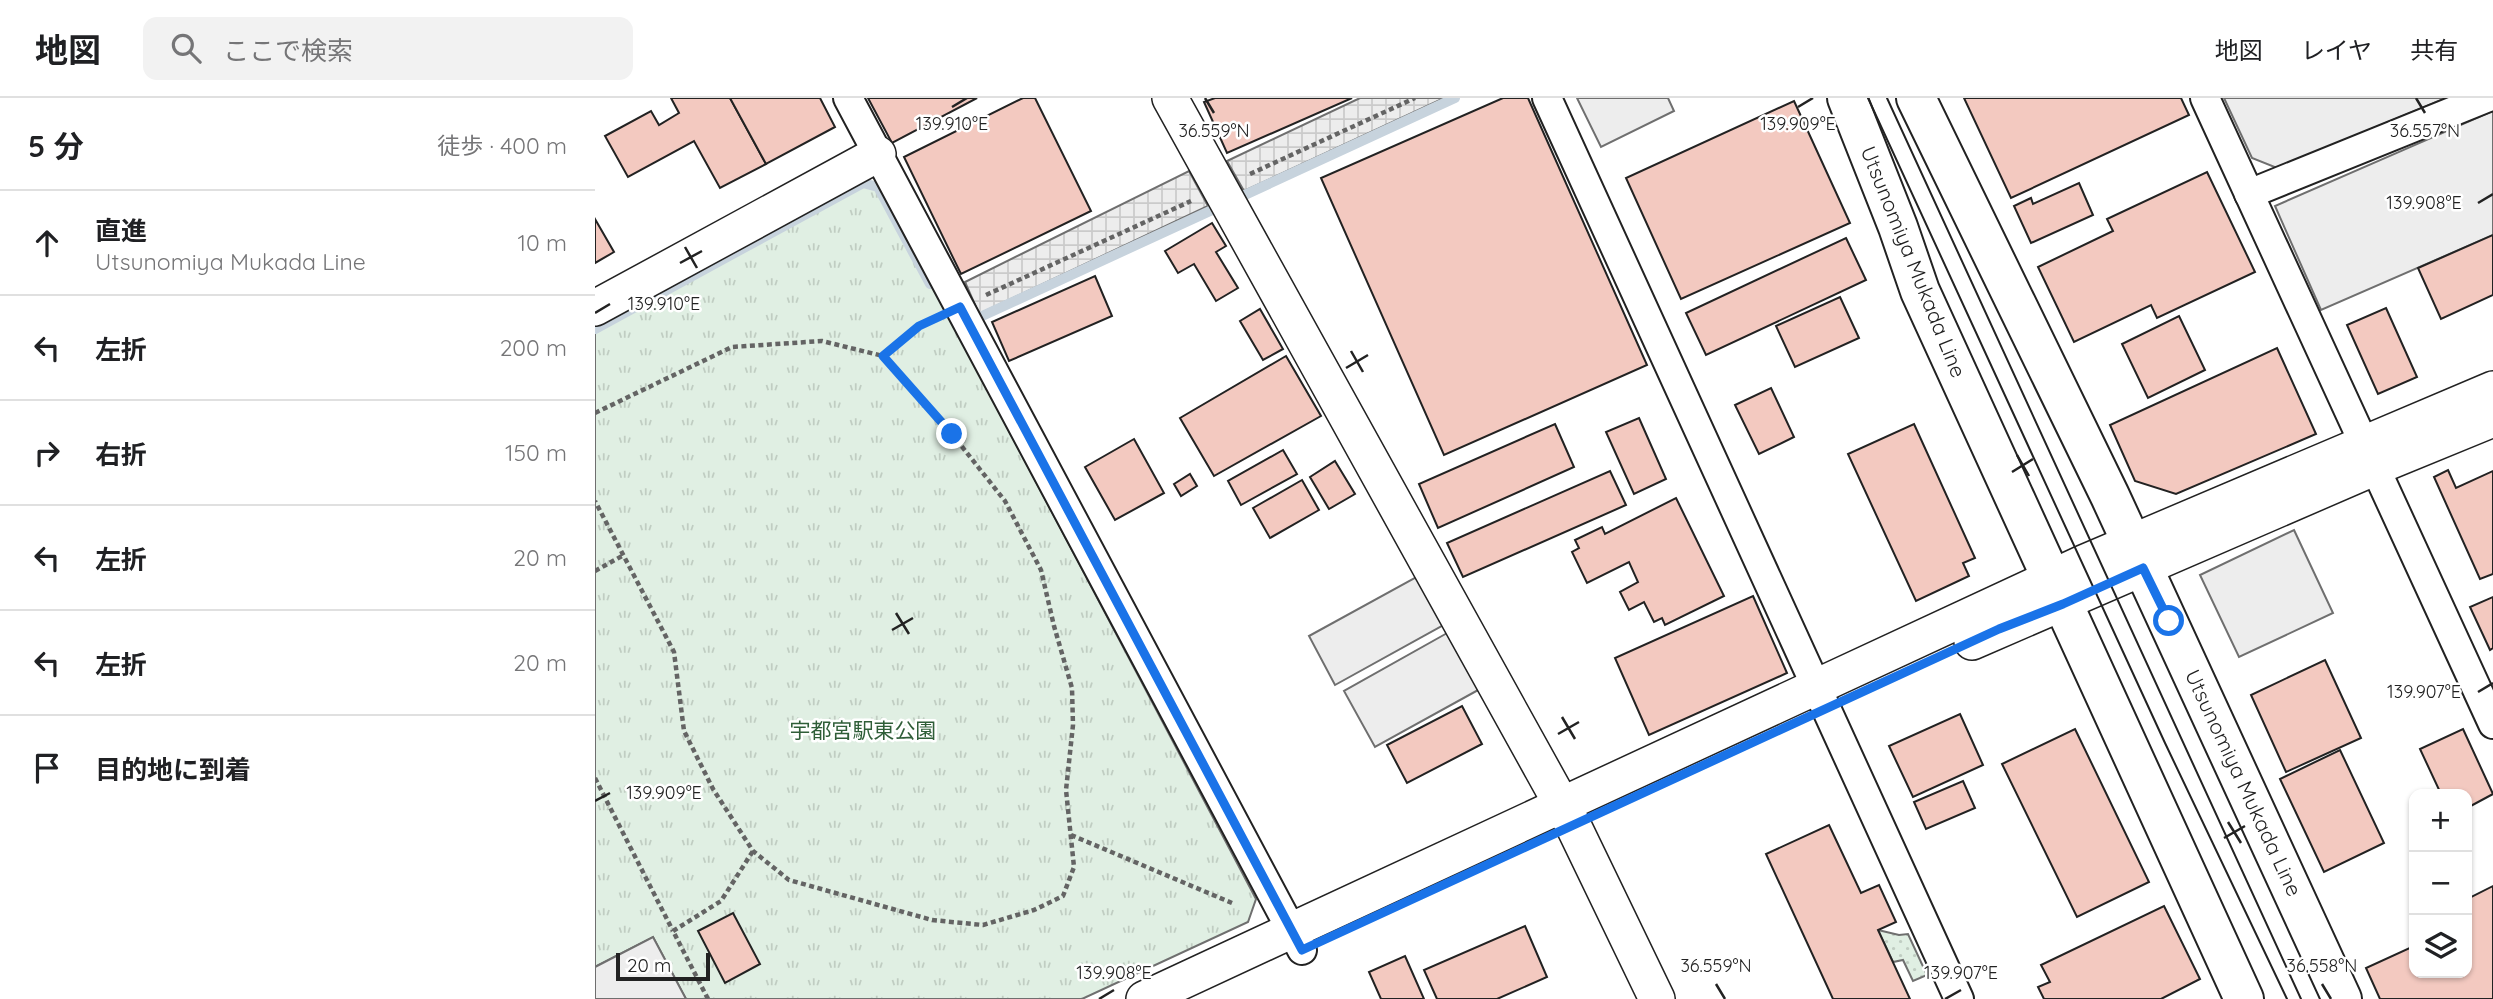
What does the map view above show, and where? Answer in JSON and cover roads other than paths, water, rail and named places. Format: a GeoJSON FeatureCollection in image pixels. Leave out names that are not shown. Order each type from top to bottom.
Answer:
{"type":"FeatureCollection","features":[{"type":"Feature","properties":{"kind":"main road"},"geometry":{"type":"LineString","coordinates":[[1825,98],[1888,234],[1920,291]]}},
{"type":"Feature","properties":{"kind":"main road","name":"Utsunomiya Mukada Line"},"geometry":{"type":"LineString","coordinates":[[1847,98],[1920,291],[2244,999]]}},
{"type":"Feature","properties":{"kind":"main road","name":"Utsunomiya Mukada Line"},"geometry":{"type":"LineString","coordinates":[[1918,100],[2137,555],[2342,999]]}},
{"type":"Feature","properties":{"kind":"street"},"geometry":{"type":"LineString","coordinates":[[848,98],[1297,940]]}},
{"type":"Feature","properties":{"kind":"street"},"geometry":{"type":"LineString","coordinates":[[1170,98],[1568,815],[1657,999]]}},
{"type":"Feature","properties":{"kind":"street"},"geometry":{"type":"LineString","coordinates":[[1547,98],[1959,999]]}},
{"type":"Feature","properties":{"kind":"street"},"geometry":{"type":"LineString","coordinates":[[2205,98],[2491,713]]}},
{"type":"Feature","properties":{"kind":"street"},"geometry":{"type":"LineString","coordinates":[[2249,194],[2486,98]]}},
{"type":"Feature","properties":{"kind":"street"},"geometry":{"type":"LineString","coordinates":[[595,308],[879,154]]}},
{"type":"Feature","properties":{"kind":"street"},"geometry":{"type":"LineString","coordinates":[[1144,999],[1297,940],[1822,698],[1999,629],[2057,591],[2370,455],[2493,389]]}},
{"type":"Feature","properties":{"kind":"street"},"geometry":{"type":"LineString","coordinates":[[2370,455],[2493,419]]}},
{"type":"Feature","properties":{"kind":"street"},"geometry":{"type":"LineString","coordinates":[[1196,999],[1297,940]]}},
{"type":"Feature","properties":{"kind":"waterway"},"geometry":{"type":"LineString","coordinates":[[980,317],[1455,98]]}},
{"type":"Feature","properties":{"kind":"waterway"},"geometry":{"type":"LineString","coordinates":[[595,329],[863,183],[878,187],[930,284]]}},
{"type":"Feature","properties":{"kind":"tram line"},"geometry":{"type":"LineString","coordinates":[[1868,98],[2165,743],[2287,999]]}},
{"type":"Feature","properties":{"kind":"tram line"},"geometry":{"type":"LineString","coordinates":[[1887,98],[2301,999]]}},
{"type":"Feature","properties":{"kind":"park label","name":"宇都宮駅東公園"},"geometry":{"type":"Point","coordinates":[863,731]}}]}
